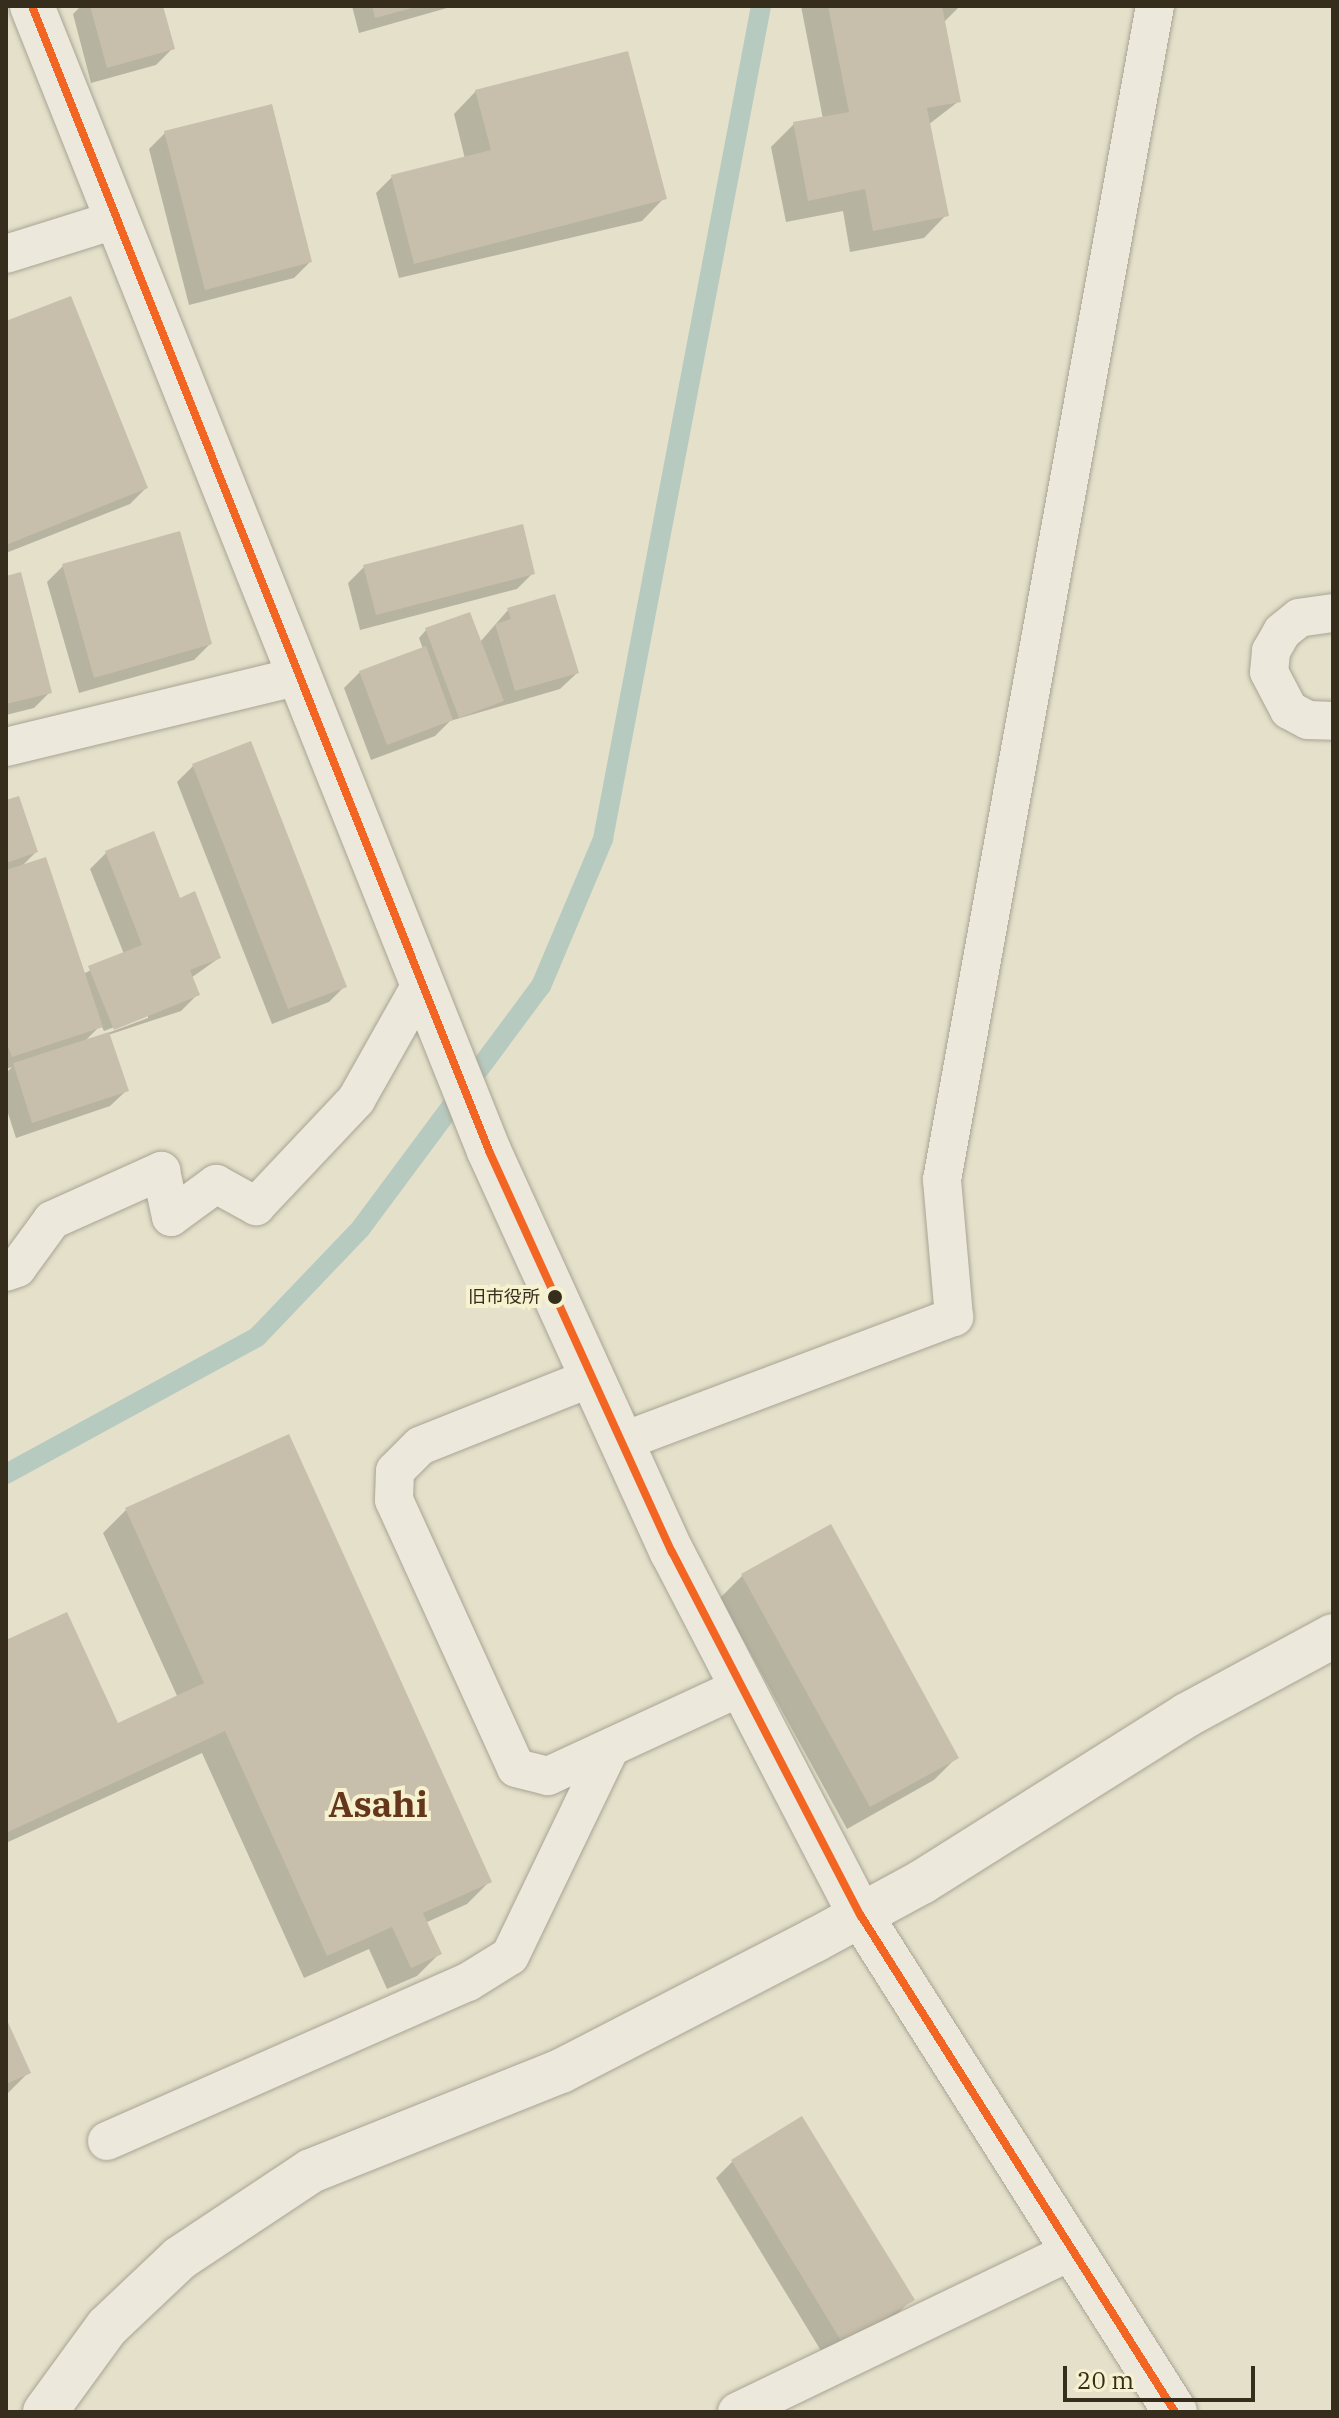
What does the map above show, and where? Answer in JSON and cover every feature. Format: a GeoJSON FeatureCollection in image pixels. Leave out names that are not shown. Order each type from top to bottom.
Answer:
{"type":"FeatureCollection","features":[{"type":"Feature","properties":{"kind":"street"},"geometry":{"type":"LineString","coordinates":[[32,6],[489,1151],[621,1442],[741,1687],[861,1916],[1070,2252],[1175,2412]]}},
{"type":"Feature","properties":{"kind":"street"},"geometry":{"type":"LineString","coordinates":[[45,2412],[107,2327],[180,2258],[311,2171],[561,2071],[861,1916],[1187,1715],[1333,1636]]}},
{"type":"Feature","properties":{"kind":"lane"},"geometry":{"type":"LineString","coordinates":[[621,1442],[954,1317],[942,1180],[1155,6]]}},
{"type":"Feature","properties":{"kind":"lane"},"geometry":{"type":"LineString","coordinates":[[6,254],[118,219]]}},
{"type":"Feature","properties":{"kind":"lane"},"geometry":{"type":"LineString","coordinates":[[1333,613],[1299,618],[1282,632],[1271,651],[1269,672],[1289,710],[1308,720],[1333,721]]}},
{"type":"Feature","properties":{"kind":"lane"},"geometry":{"type":"LineString","coordinates":[[6,747],[300,676]]}},
{"type":"Feature","properties":{"kind":"lane"},"geometry":{"type":"LineString","coordinates":[[6,1272],[17,1268],[52,1220],[161,1171],[171,1217],[216,1184],[256,1206],[356,1100],[422,983]]}},
{"type":"Feature","properties":{"kind":"lane"},"geometry":{"type":"LineString","coordinates":[[593,1377],[420,1446],[395,1471],[394,1500],[516,1768],[548,1776],[741,1687]]}},
{"type":"Feature","properties":{"kind":"lane"},"geometry":{"type":"LineString","coordinates":[[107,2141],[468,1982],[510,1956],[610,1748]]}},
{"type":"Feature","properties":{"kind":"lane"},"geometry":{"type":"LineString","coordinates":[[737,2412],[1070,2252]]}},
{"type":"Feature","properties":{"kind":"building"},"geometry":{"type":"Polygon","coordinates":[[[90,6],[163,6],[175,49],[107,68],[90,6]]]}},
{"type":"Feature","properties":{"kind":"building"},"geometry":{"type":"Polygon","coordinates":[[[372,6],[416,6],[416,7],[375,18],[372,6]]]}},
{"type":"Feature","properties":{"kind":"building"},"geometry":{"type":"Polygon","coordinates":[[[828,6],[942,6],[961,102],[927,108],[949,216],[873,231],[865,189],[808,201],[793,122],[849,112],[828,6]]]}},
{"type":"Feature","properties":{"kind":"building"},"geometry":{"type":"Polygon","coordinates":[[[628,51],[667,199],[414,264],[391,175],[491,150],[475,90],[628,51]]]}},
{"type":"Feature","properties":{"kind":"building"},"geometry":{"type":"Polygon","coordinates":[[[272,104],[312,262],[205,290],[164,131],[272,104]]]}},
{"type":"Feature","properties":{"kind":"building"},"geometry":{"type":"Polygon","coordinates":[[[71,296],[148,488],[6,545],[6,321],[71,296]]]}},
{"type":"Feature","properties":{"kind":"building"},"geometry":{"type":"Polygon","coordinates":[[[523,524],[535,574],[376,615],[363,565],[523,524]]]}},
{"type":"Feature","properties":{"kind":"building"},"geometry":{"type":"Polygon","coordinates":[[[180,531],[212,644],[94,678],[62,564],[180,531]]]}},
{"type":"Feature","properties":{"kind":"building"},"geometry":{"type":"Polygon","coordinates":[[[21,572],[52,693],[6,704],[6,576],[21,572]]]}},
{"type":"Feature","properties":{"kind":"building"},"geometry":{"type":"Polygon","coordinates":[[[555,594],[579,673],[515,691],[495,624],[511,619],[507,608],[555,594]]]}},
{"type":"Feature","properties":{"kind":"building"},"geometry":{"type":"Polygon","coordinates":[[[470,612],[504,701],[459,718],[425,628],[470,612]]]}},
{"type":"Feature","properties":{"kind":"building"},"geometry":{"type":"Polygon","coordinates":[[[426,646],[453,720],[387,745],[359,671],[426,646]]]}},
{"type":"Feature","properties":{"kind":"building"},"geometry":{"type":"Polygon","coordinates":[[[251,741],[347,987],[288,1009],[192,764],[251,741]]]}},
{"type":"Feature","properties":{"kind":"building"},"geometry":{"type":"Polygon","coordinates":[[[19,796],[38,852],[6,863],[6,800],[19,796]]]}},
{"type":"Feature","properties":{"kind":"building"},"geometry":{"type":"Polygon","coordinates":[[[154,831],[180,898],[195,891],[221,958],[190,970],[200,995],[114,1030],[88,966],[142,945],[105,851],[154,831]]]}},
{"type":"Feature","properties":{"kind":"building"},"geometry":{"type":"Polygon","coordinates":[[[46,857],[103,1027],[12,1057],[6,1041],[6,870],[46,857]]]}},
{"type":"Feature","properties":{"kind":"building"},"geometry":{"type":"Polygon","coordinates":[[[109,1032],[129,1091],[32,1123],[13,1063],[109,1032]]]}},
{"type":"Feature","properties":{"kind":"building"},"geometry":{"type":"Polygon","coordinates":[[[289,1434],[492,1882],[423,1913],[442,1954],[411,1968],[392,1927],[327,1956],[225,1731],[6,1833],[6,1640],[67,1612],[118,1723],[204,1683],[125,1508],[289,1434]]]}},
{"type":"Feature","properties":{"kind":"building"},"geometry":{"type":"Polygon","coordinates":[[[831,1524],[959,1758],[870,1807],[741,1574],[831,1524]]]}},
{"type":"Feature","properties":{"kind":"building"},"geometry":{"type":"Polygon","coordinates":[[[6,2018],[31,2073],[6,2084],[6,2018]]]}},
{"type":"Feature","properties":{"kind":"building"},"geometry":{"type":"Polygon","coordinates":[[[802,2116],[915,2300],[843,2344],[731,2160],[802,2116]]]}},
{"type":"Feature","properties":{"kind":"waterway"},"geometry":{"type":"LineString","coordinates":[[6,1474],[257,1337],[361,1228],[541,986],[603,839],[761,6]]}},
{"type":"Feature","properties":{"kind":"transit line"},"geometry":{"type":"LineString","coordinates":[[32,6],[489,1151],[672,1552],[861,1916],[1175,2412]]}},
{"type":"Feature","properties":{"kind":"place","name":"旧市役所"},"geometry":{"type":"Point","coordinates":[555,1297]}},
{"type":"Feature","properties":{"kind":"district","name":"Asahi"},"geometry":{"type":"Point","coordinates":[378,1804]}}]}
